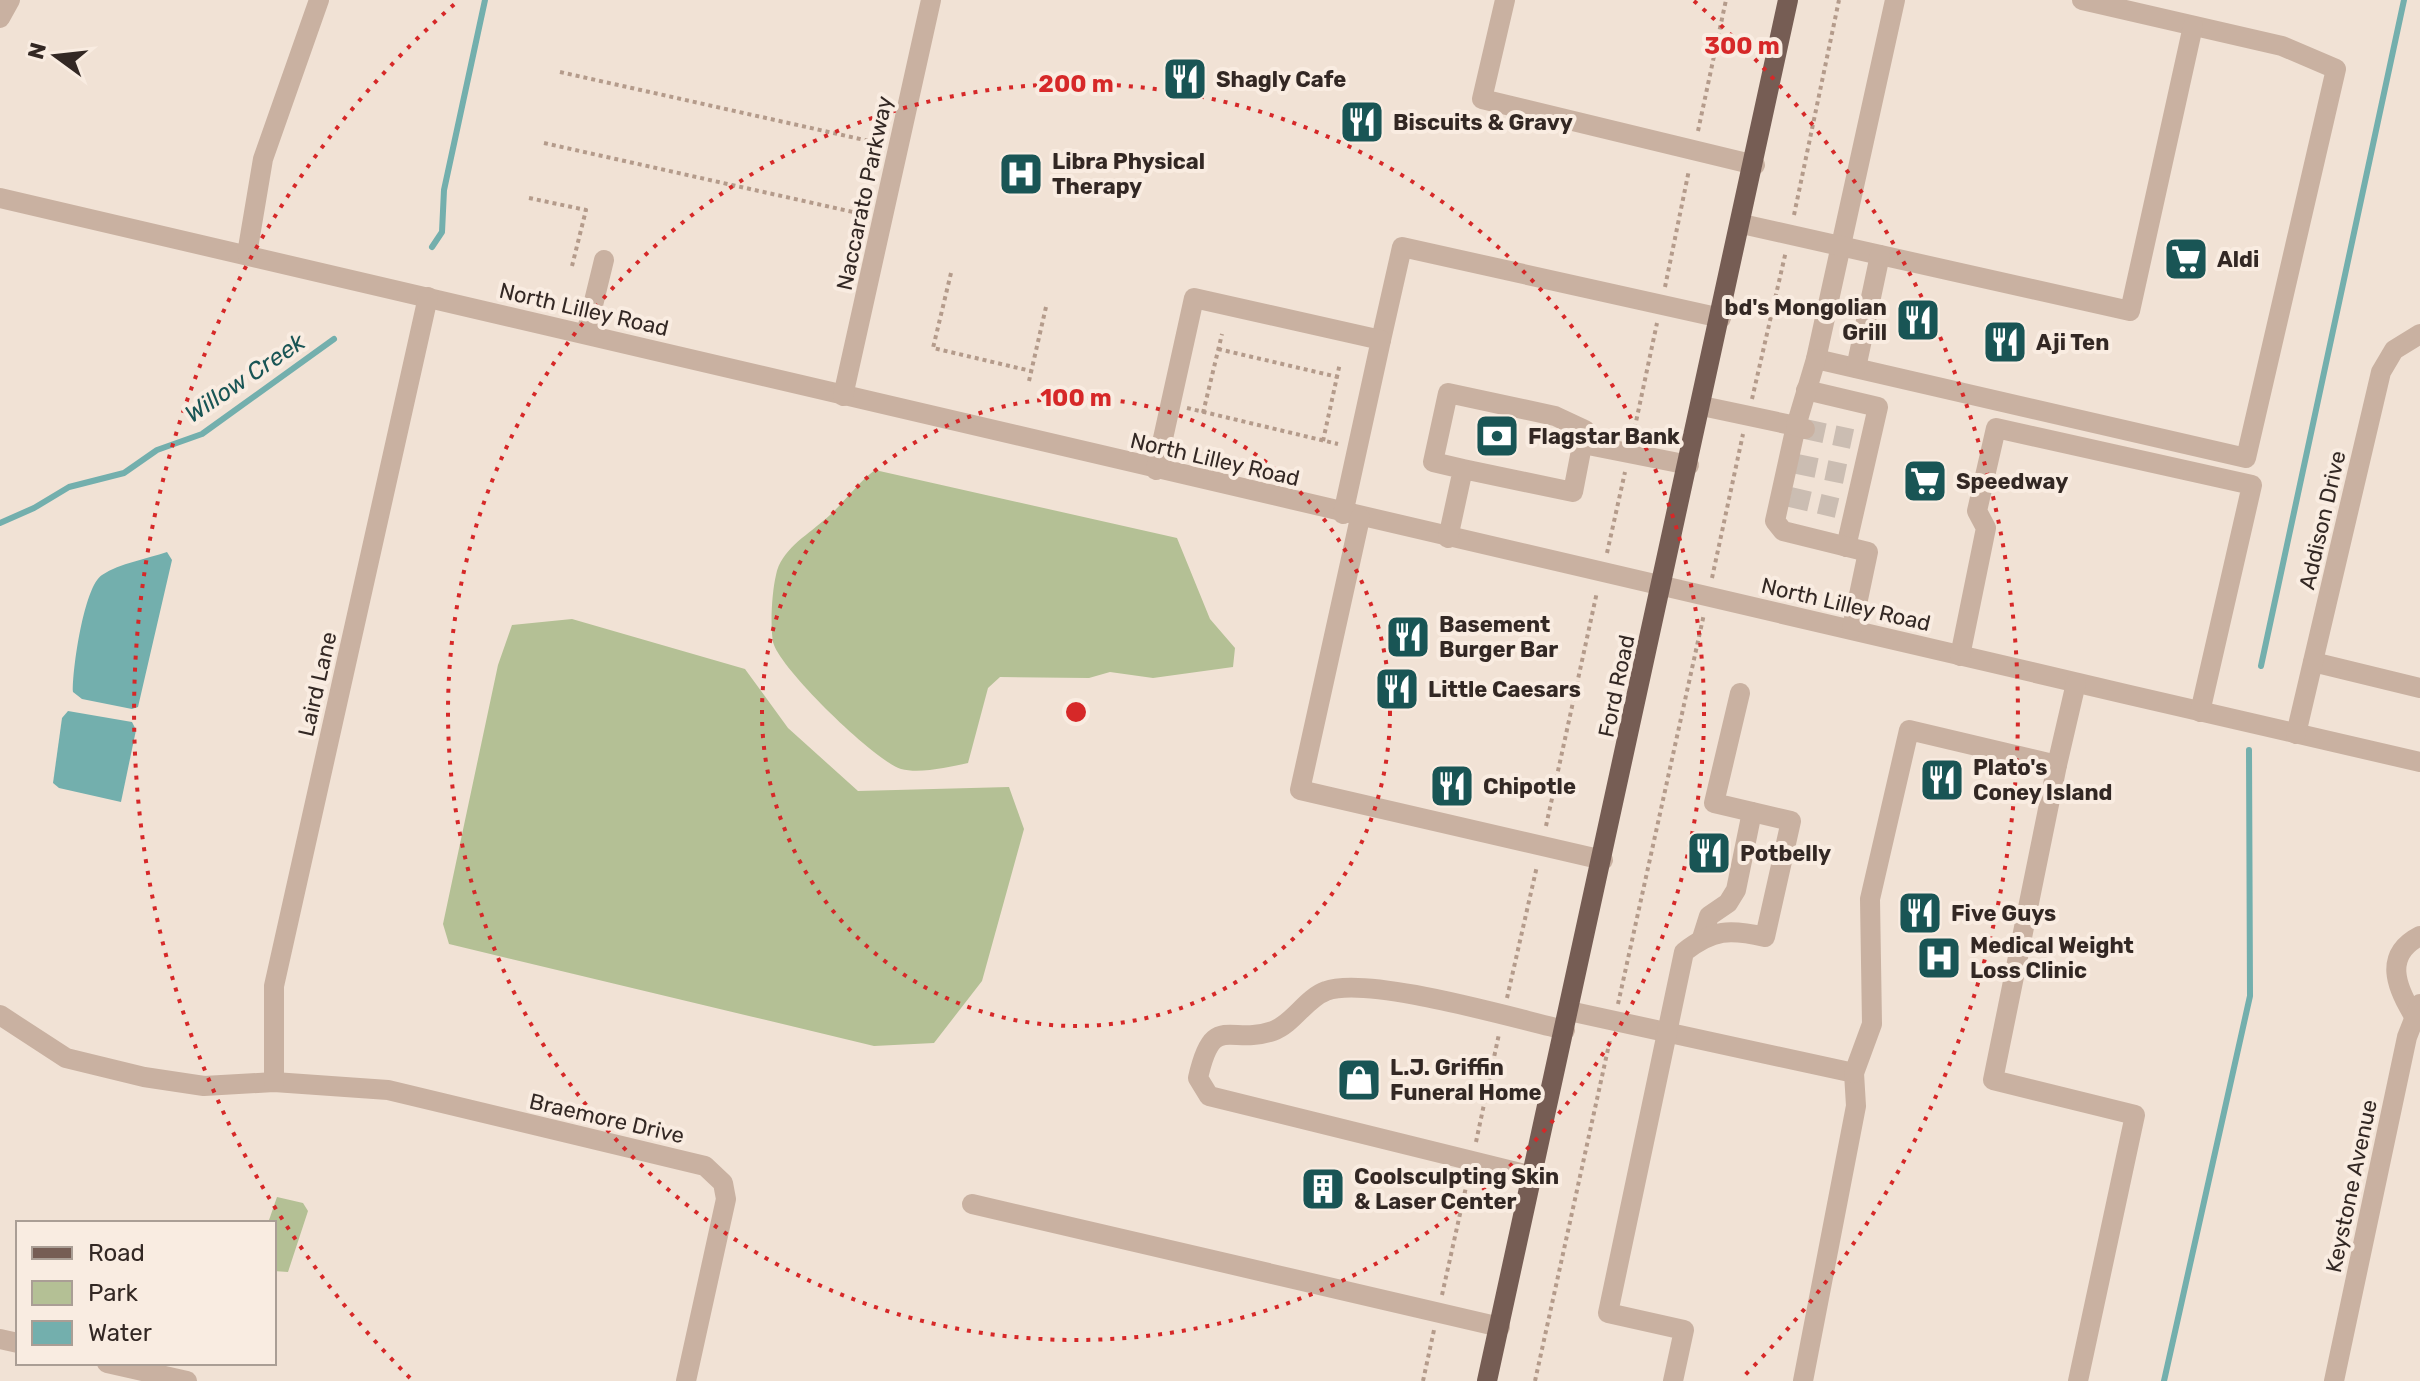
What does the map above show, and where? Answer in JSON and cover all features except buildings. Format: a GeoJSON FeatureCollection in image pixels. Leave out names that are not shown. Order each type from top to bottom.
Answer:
{"type":"FeatureCollection","features":[{"type":"Feature","properties":{"kind":"main road","name":"Ford Road"},"geometry":{"type":"LineString","coordinates":[[1487,1381],[1755,165],[1788,0]]}},
{"type":"Feature","properties":{"kind":"street"},"geometry":{"type":"LineString","coordinates":[[0,18],[10,0]]}},
{"type":"Feature","properties":{"kind":"street"},"geometry":{"type":"LineString","coordinates":[[247,254],[263,159],[319,0]]}},
{"type":"Feature","properties":{"kind":"street","name":"Naccarato Parkway"},"geometry":{"type":"LineString","coordinates":[[843,396],[931,0]]}},
{"type":"Feature","properties":{"kind":"street"},"geometry":{"type":"LineString","coordinates":[[1505,0],[1482,99],[1755,165]]}},
{"type":"Feature","properties":{"kind":"street"},"geometry":{"type":"LineString","coordinates":[[1852,628],[1868,552],[1783,531],[1775,521],[1793,463],[1806,390],[1816,359],[1895,0]]}},
{"type":"Feature","properties":{"kind":"street"},"geometry":{"type":"LineString","coordinates":[[2082,0],[2282,46],[2336,69],[2246,458],[2252,485],[2200,712]]}},
{"type":"Feature","properties":{"kind":"street"},"geometry":{"type":"LineString","coordinates":[[1742,224],[2130,311],[2193,26]]}},
{"type":"Feature","properties":{"kind":"street","name":"North Lilley Road"},"geometry":{"type":"LineString","coordinates":[[0,198],[1352,516],[1852,628],[1960,656],[2420,762]]}},
{"type":"Feature","properties":{"kind":"street"},"geometry":{"type":"LineString","coordinates":[[1603,860],[1300,790],[1341,604],[1381,340],[1402,247],[1721,318]]}},
{"type":"Feature","properties":{"kind":"street"},"geometry":{"type":"LineString","coordinates":[[1856,368],[1880,255]]}},
{"type":"Feature","properties":{"kind":"street"},"geometry":{"type":"LineString","coordinates":[[586,334],[604,260]]}},
{"type":"Feature","properties":{"kind":"street","name":"Laird Lane"},"geometry":{"type":"LineString","coordinates":[[274,1082],[274,986],[428,297]]}},
{"type":"Feature","properties":{"kind":"street"},"geometry":{"type":"LineString","coordinates":[[1156,470],[1194,298],[1381,340]]}},
{"type":"Feature","properties":{"kind":"street","name":"Addison Drive"},"geometry":{"type":"LineString","coordinates":[[2296,734],[2381,372],[2394,350],[2420,334]]}},
{"type":"Feature","properties":{"kind":"street"},"geometry":{"type":"LineString","coordinates":[[1816,359],[2246,458]]}},
{"type":"Feature","properties":{"kind":"street"},"geometry":{"type":"LineString","coordinates":[[1806,390],[1878,407],[1861,441],[1846,510],[1846,547]]}},
{"type":"Feature","properties":{"kind":"street"},"geometry":{"type":"LineString","coordinates":[[1448,393],[1555,416],[1585,430],[1583,444],[1573,492],[1433,462],[1448,393]]}},
{"type":"Feature","properties":{"kind":"street"},"geometry":{"type":"LineString","coordinates":[[1702,406],[1801,428]]}},
{"type":"Feature","properties":{"kind":"street"},"geometry":{"type":"LineString","coordinates":[[1960,656],[1986,528],[1977,511],[1996,428],[2252,485]]}},
{"type":"Feature","properties":{"kind":"street"},"geometry":{"type":"LineString","coordinates":[[1583,444],[1689,465]]}},
{"type":"Feature","properties":{"kind":"street"},"geometry":{"type":"LineString","coordinates":[[1448,538],[1463,469]]}},
{"type":"Feature","properties":{"kind":"street"},"geometry":{"type":"LineString","coordinates":[[2313,662],[2420,688]]}},
{"type":"Feature","properties":{"kind":"street"},"geometry":{"type":"LineString","coordinates":[[2076,683],[1993,1080],[2135,1115],[2078,1381]]}},
{"type":"Feature","properties":{"kind":"street"},"geometry":{"type":"LineString","coordinates":[[1673,1381],[1684,1330],[1608,1313],[1684,952],[1702,938],[1734,929],[1765,937],[1791,821],[1714,803],[1740,693]]}},
{"type":"Feature","properties":{"kind":"street"},"geometry":{"type":"LineString","coordinates":[[1803,1381],[1856,1106],[1854,1073],[1872,1024],[1870,899],[1909,730],[2057,765]]}},
{"type":"Feature","properties":{"kind":"street"},"geometry":{"type":"LineString","coordinates":[[1702,938],[1709,916],[1728,903],[1736,890],[1752,812]]}},
{"type":"Feature","properties":{"kind":"street"},"geometry":{"type":"LineString","coordinates":[[2417,1010],[2394,969],[2399,952],[2420,936]]}},
{"type":"Feature","properties":{"kind":"street"},"geometry":{"type":"LineString","coordinates":[[1533,1176],[1209,1096],[1198,1078],[1204,1049],[1221,1034],[1273,1031],[1326,991],[1375,987],[1567,1021],[1666,1032],[1854,1073]]}},
{"type":"Feature","properties":{"kind":"street","name":"Keystone Avenue"},"geometry":{"type":"LineString","coordinates":[[2334,1381],[2417,1010]]}},
{"type":"Feature","properties":{"kind":"street"},"geometry":{"type":"LineString","coordinates":[[0,1015],[66,1058],[144,1077],[204,1086],[274,1082]]}},
{"type":"Feature","properties":{"kind":"street","name":"Braemore Drive"},"geometry":{"type":"LineString","coordinates":[[274,1082],[388,1090],[705,1166],[716,1173],[723,1183],[726,1199],[686,1381]]}},
{"type":"Feature","properties":{"kind":"street"},"geometry":{"type":"LineString","coordinates":[[972,1204],[1500,1327]]}},
{"type":"Feature","properties":{"kind":"street"},"geometry":{"type":"LineString","coordinates":[[116,1365],[187,1381]]}},
{"type":"Feature","properties":{"kind":"path"},"geometry":{"type":"LineString","coordinates":[[1611,534],[1726,0]]}},
{"type":"Feature","properties":{"kind":"path"},"geometry":{"type":"LineString","coordinates":[[1716,557],[1839,0]]}},
{"type":"Feature","properties":{"kind":"path"},"geometry":{"type":"LineString","coordinates":[[560,72],[878,141],[875,155]]}},
{"type":"Feature","properties":{"kind":"path"},"geometry":{"type":"LineString","coordinates":[[544,143],[863,214],[866,199]]}},
{"type":"Feature","properties":{"kind":"path"},"geometry":{"type":"LineString","coordinates":[[529,198],[586,210],[571,270]]}},
{"type":"Feature","properties":{"kind":"path"},"geometry":{"type":"LineString","coordinates":[[951,273],[933,348],[1031,371]]}},
{"type":"Feature","properties":{"kind":"path"},"geometry":{"type":"LineString","coordinates":[[1029,381],[1046,307]]}},
{"type":"Feature","properties":{"kind":"path"},"geometry":{"type":"LineString","coordinates":[[1203,413],[1222,334]]}},
{"type":"Feature","properties":{"kind":"path"},"geometry":{"type":"LineString","coordinates":[[1218,349],[1338,377]]}},
{"type":"Feature","properties":{"kind":"path"},"geometry":{"type":"LineString","coordinates":[[1323,441],[1340,363]]}},
{"type":"Feature","properties":{"kind":"path"},"geometry":{"type":"LineString","coordinates":[[1185,408],[1345,446]]}},
{"type":"Feature","properties":{"kind":"path"},"geometry":{"type":"LineString","coordinates":[[1546,824],[1596,598]]}},
{"type":"Feature","properties":{"kind":"path"},"geometry":{"type":"LineString","coordinates":[[1505,1008],[1537,867]]}},
{"type":"Feature","properties":{"kind":"path"},"geometry":{"type":"LineString","coordinates":[[1475,1152],[1498,1037]]}},
{"type":"Feature","properties":{"kind":"path"},"geometry":{"type":"LineString","coordinates":[[1441,1301],[1467,1181]]}},
{"type":"Feature","properties":{"kind":"path"},"geometry":{"type":"LineString","coordinates":[[1423,1381],[1433,1333]]}},
{"type":"Feature","properties":{"kind":"green space"},"geometry":{"type":"Polygon","coordinates":[[[875,470],[1177,538],[1210,619],[1235,648],[1233,667],[1153,678],[1110,672],[1089,678],[1000,677],[988,688],[968,763],[917,771],[901,769],[888,762],[809,692],[779,655],[773,642],[772,626],[775,582],[783,558],[875,470]]]}},
{"type":"Feature","properties":{"kind":"green space"},"geometry":{"type":"Polygon","coordinates":[[[572,619],[745,669],[788,728],[858,791],[1009,787],[1024,829],[982,981],[934,1043],[874,1046],[449,944],[443,924],[498,665],[512,625],[572,619]]]}},
{"type":"Feature","properties":{"kind":"green space"},"geometry":{"type":"Polygon","coordinates":[[[277,1197],[303,1203],[308,1211],[288,1272],[276,1271],[276,1221],[269,1221],[277,1197]]]}},
{"type":"Feature","properties":{"kind":"water"},"geometry":{"type":"Polygon","coordinates":[[[167,552],[172,560],[138,707],[132,709],[82,699],[73,692],[75,666],[80,630],[96,582],[117,567],[167,552]]]}},
{"type":"Feature","properties":{"kind":"water"},"geometry":{"type":"Polygon","coordinates":[[[68,711],[132,722],[136,730],[121,802],[59,788],[53,783],[62,718],[68,711]]]}},
{"type":"Feature","properties":{"kind":"waterway","name":"Willow Creek"},"geometry":{"type":"LineString","coordinates":[[432,247],[442,232],[444,190],[485,0]]}},
{"type":"Feature","properties":{"kind":"waterway"},"geometry":{"type":"LineString","coordinates":[[2261,666],[2404,0]]}},
{"type":"Feature","properties":{"kind":"waterway","name":"Willow Creek"},"geometry":{"type":"LineString","coordinates":[[0,523],[34,508],[69,487],[124,473],[157,450],[202,434],[334,339]]}},
{"type":"Feature","properties":{"kind":"waterway"},"geometry":{"type":"LineString","coordinates":[[2164,1381],[2250,996],[2249,750]]}},
{"type":"Feature","properties":{"kind":"tunnel"},"geometry":{"type":"LineString","coordinates":[[1805,429],[1852,439]]}},
{"type":"Feature","properties":{"kind":"tunnel"},"geometry":{"type":"LineString","coordinates":[[1797,464],[1845,474]]}},
{"type":"Feature","properties":{"kind":"tunnel"},"geometry":{"type":"LineString","coordinates":[[1790,497],[1837,508]]}},
{"type":"Feature","properties":{"kind":"place","name":"Shagly Cafe"},"geometry":{"type":"Point","coordinates":[1185,79]}},
{"type":"Feature","properties":{"kind":"place","name":"Biscuits & Gravy"},"geometry":{"type":"Point","coordinates":[1362,122]}},
{"type":"Feature","properties":{"kind":"place","name":"Libra Physical Therapy"},"geometry":{"type":"Point","coordinates":[1021,174]}},
{"type":"Feature","properties":{"kind":"place","name":"Aldi"},"geometry":{"type":"Point","coordinates":[2186,259]}},
{"type":"Feature","properties":{"kind":"place","name":"bd's Mongolian Grill"},"geometry":{"type":"Point","coordinates":[1918,320]}},
{"type":"Feature","properties":{"kind":"place","name":"Aji Ten"},"geometry":{"type":"Point","coordinates":[2005,342]}},
{"type":"Feature","properties":{"kind":"place","name":"Flagstar Bank"},"geometry":{"type":"Point","coordinates":[1497,436]}},
{"type":"Feature","properties":{"kind":"place","name":"Speedway"},"geometry":{"type":"Point","coordinates":[1925,481]}},
{"type":"Feature","properties":{"kind":"place","name":"Basement Burger Bar"},"geometry":{"type":"Point","coordinates":[1408,637]}},
{"type":"Feature","properties":{"kind":"place","name":"Little Caesars"},"geometry":{"type":"Point","coordinates":[1397,689]}},
{"type":"Feature","properties":{"kind":"place","name":"Plato's Coney Island"},"geometry":{"type":"Point","coordinates":[1942,780]}},
{"type":"Feature","properties":{"kind":"place","name":"Chipotle"},"geometry":{"type":"Point","coordinates":[1452,786]}},
{"type":"Feature","properties":{"kind":"place","name":"Potbelly"},"geometry":{"type":"Point","coordinates":[1709,853]}},
{"type":"Feature","properties":{"kind":"place","name":"Five Guys"},"geometry":{"type":"Point","coordinates":[1920,913]}},
{"type":"Feature","properties":{"kind":"place","name":"Medical Weight Loss Clinic"},"geometry":{"type":"Point","coordinates":[1939,958]}},
{"type":"Feature","properties":{"kind":"place","name":"L.J. Griffin Funeral Home"},"geometry":{"type":"Point","coordinates":[1359,1080]}},
{"type":"Feature","properties":{"kind":"place","name":"Coolsculpting Skin & Laser Center"},"geometry":{"type":"Point","coordinates":[1323,1189]}}]}
